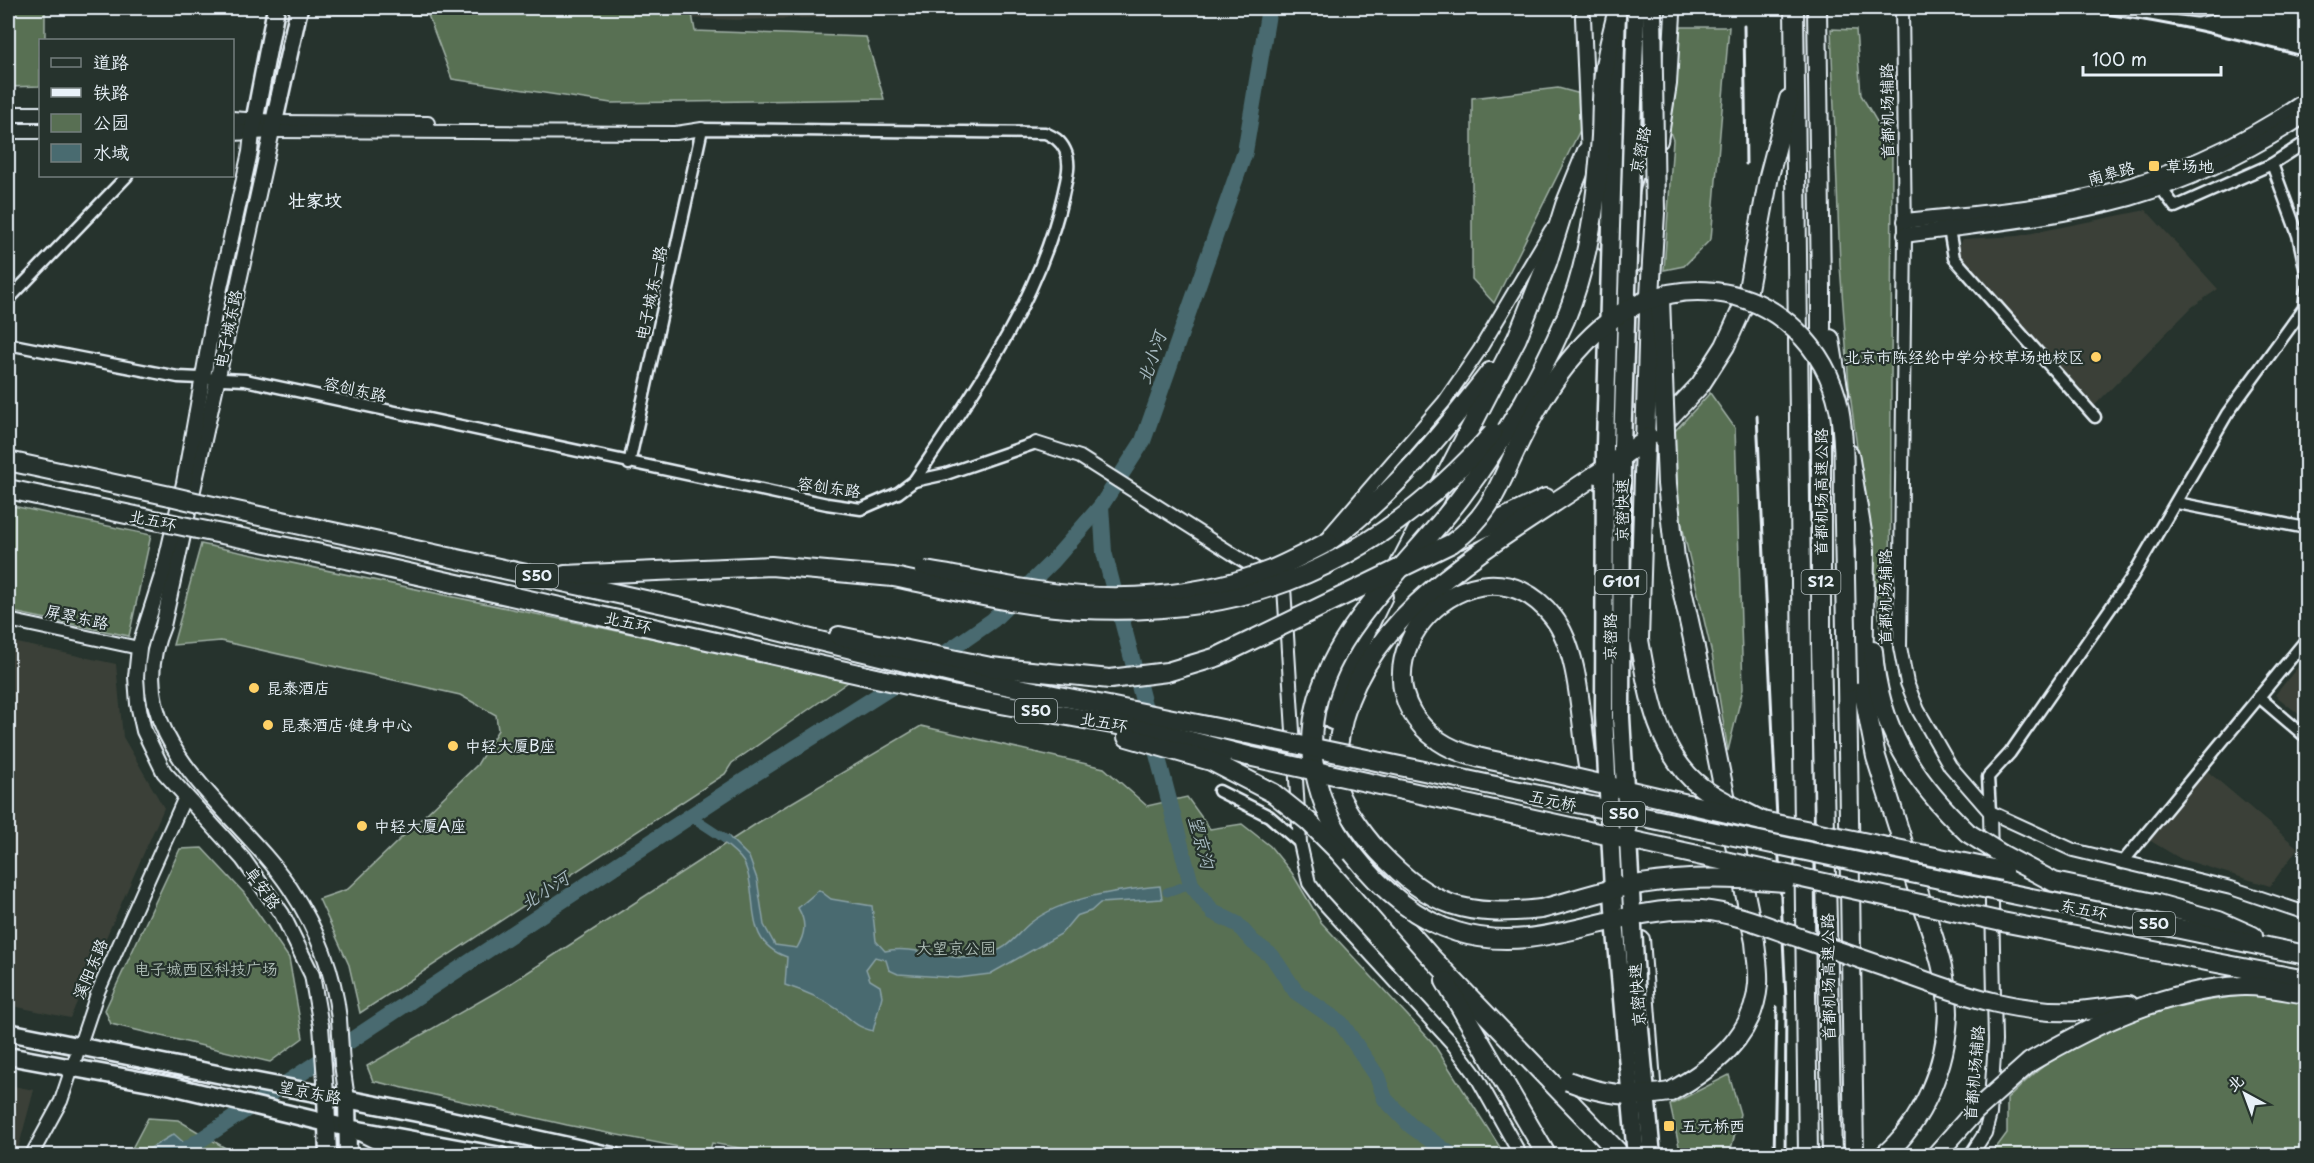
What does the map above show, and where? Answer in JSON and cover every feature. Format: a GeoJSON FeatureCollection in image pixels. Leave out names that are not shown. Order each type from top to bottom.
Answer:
{"type":"FeatureCollection","features":[{"type":"Feature","properties":{"kind":"highway"},"geometry":{"type":"LineString","coordinates":[[1531,1060],[1568,1081],[1596,1092],[1619,1096],[1642,1096],[1670,1092],[1701,1074],[1730,1049],[1748,1019],[1758,985],[1755,942],[1675,558],[1667,484],[1655,213],[1652,8]]}},
{"type":"Feature","properties":{"kind":"highway","name":"首都机场高速公路"},"geometry":{"type":"LineString","coordinates":[[1794,8],[1808,1155]]}},
{"type":"Feature","properties":{"kind":"highway","name":"首都机场高速公路"},"geometry":{"type":"LineString","coordinates":[[1817,8],[1821,287],[1821,646],[1832,1155]]}},
{"type":"Feature","properties":{"kind":"highway"},"geometry":{"type":"LineString","coordinates":[[1617,12],[1605,67],[1598,177],[1586,255],[1565,319],[1502,436],[1465,491],[1348,634],[1320,685],[1311,732],[1312,756],[1319,793],[1328,817],[1358,861],[1395,898],[1421,916],[1456,932],[1481,938],[1530,940],[1652,912],[1705,910],[1761,924],[1988,1003],[2056,1012],[2161,1001]]}},
{"type":"Feature","properties":{"kind":"highway"},"geometry":{"type":"LineString","coordinates":[[1335,781],[1343,717],[1367,662],[1392,629],[1427,593],[1464,564],[1631,452],[1661,426],[1700,385],[1725,346],[1746,300],[1768,176],[1795,74]]}},
{"type":"Feature","properties":{"kind":"highway"},"geometry":{"type":"LineString","coordinates":[[1587,151],[1565,205],[1547,263],[1517,338],[1362,637],[1338,689],[1330,729],[1329,756],[1335,781],[1350,813],[1377,850],[1419,887],[1441,901],[1456,907],[1508,913],[1541,909],[1638,884],[1688,878],[1732,878],[1860,889]]}},
{"type":"Feature","properties":{"kind":"highway"},"geometry":{"type":"LineString","coordinates":[[1655,213],[1639,588],[1639,640],[1646,678],[1661,732],[1686,772],[1715,796],[1762,821]]}},
{"type":"Feature","properties":{"kind":"highway"},"geometry":{"type":"LineString","coordinates":[[1821,287],[1865,549],[1878,693],[1888,726],[1914,771],[1942,808],[2003,863]]}},
{"type":"Feature","properties":{"kind":"highway"},"geometry":{"type":"LineString","coordinates":[[1452,543],[1470,530],[1485,512],[1521,439],[1556,378],[1586,341],[1611,318],[1643,301],[1681,291],[1722,293],[1750,301],[1779,316],[1805,339],[1824,366],[1839,409],[1847,683],[1854,1155]]}},
{"type":"Feature","properties":{"kind":"highway"},"geometry":{"type":"LineString","coordinates":[[534,576],[602,575],[771,566],[969,577],[1046,592],[1105,597],[1169,593],[1212,586],[1269,570],[1328,542],[1358,520],[1393,489],[1447,428],[1517,338]]}},
{"type":"Feature","properties":{"kind":"highway"},"geometry":{"type":"LineString","coordinates":[[896,573],[1034,604],[1129,612],[1199,604],[1250,595],[1300,577],[1383,534],[1422,504],[1464,466],[1508,417],[1536,376]]}},
{"type":"Feature","properties":{"kind":"highway","name":"北五环"},"geometry":{"type":"LineString","coordinates":[[8,461],[696,611],[975,679],[1119,722],[1248,756]]}},
{"type":"Feature","properties":{"kind":"highway"},"geometry":{"type":"LineString","coordinates":[[696,611],[883,643],[991,667],[1110,679],[1167,672],[1218,657],[1597,474]]}},
{"type":"Feature","properties":{"kind":"highway","name":"北五环"},"geometry":{"type":"LineString","coordinates":[[8,489],[346,559],[952,695],[1096,722],[1119,722]]}},
{"type":"Feature","properties":{"kind":"highway"},"geometry":{"type":"LineString","coordinates":[[1865,549],[1863,690],[1869,727],[1876,757],[1936,947],[1948,1013],[1944,1048],[1933,1086],[1915,1119],[1887,1152]]}},
{"type":"Feature","properties":{"kind":"highway"},"geometry":{"type":"LineString","coordinates":[[1603,819],[1588,769],[1573,665],[1565,635],[1553,617],[1537,601],[1515,589],[1489,585],[1466,589],[1442,600],[1420,622],[1407,644],[1402,669],[1404,693],[1411,712],[1440,741],[1462,752],[1535,769],[1762,821],[2003,863],[2054,882],[2154,903],[2219,921],[2300,954]]}},
{"type":"Feature","properties":{"kind":"highway"},"geometry":{"type":"LineString","coordinates":[[1119,722],[1156,731],[1273,794],[1308,821],[1339,852],[1430,956],[1576,1110],[1622,1155]]}},
{"type":"Feature","properties":{"kind":"highway","name":"北五环"},"geometry":{"type":"LineString","coordinates":[[1156,731],[1246,734]]}},
{"type":"Feature","properties":{"kind":"highway","name":"五元桥"},"geometry":{"type":"LineString","coordinates":[[1246,734],[2002,892]]}},
{"type":"Feature","properties":{"kind":"highway","name":"五元桥"},"geometry":{"type":"LineString","coordinates":[[1248,756],[2002,922]]}},
{"type":"Feature","properties":{"kind":"highway","name":"东五环"},"geometry":{"type":"LineString","coordinates":[[2002,892],[2300,954]]}},
{"type":"Feature","properties":{"kind":"highway","name":"东五环"},"geometry":{"type":"LineString","coordinates":[[2002,922],[2307,980]]}},
{"type":"Feature","properties":{"kind":"highway"},"geometry":{"type":"LineString","coordinates":[[1430,956],[1547,1155]]}},
{"type":"Feature","properties":{"kind":"highway"},"geometry":{"type":"LineString","coordinates":[[1935,1155],[1975,1112],[2030,1062],[2092,1027],[2161,1001],[2199,991],[2245,986],[2307,994]]}},
{"type":"Feature","properties":{"kind":"main road","name":"电子城东路"},"geometry":{"type":"LineString","coordinates":[[153,649],[163,626],[211,379],[214,315],[243,187],[276,8]]}},
{"type":"Feature","properties":{"kind":"main road","name":"电子城东路"},"geometry":{"type":"LineString","coordinates":[[139,648],[164,570],[274,126],[299,8]]}},
{"type":"Feature","properties":{"kind":"main road","name":"京密快速"},"geometry":{"type":"LineString","coordinates":[[1636,8],[1622,447],[1621,717],[1636,997],[1652,1155]]}},
{"type":"Feature","properties":{"kind":"main road","name":"京密快速"},"geometry":{"type":"LineString","coordinates":[[1617,12],[1605,446],[1604,716],[1614,909],[1636,1155]]}},
{"type":"Feature","properties":{"kind":"main road","name":"京密路"},"geometry":{"type":"LineString","coordinates":[[1660,1155],[1626,713],[1626,567],[1633,276],[1638,234],[1659,144],[1669,84],[1673,14]]}},
{"type":"Feature","properties":{"kind":"main road","name":"京密路"},"geometry":{"type":"LineString","coordinates":[[1583,17],[1587,151],[1606,249],[1603,819],[1630,1155]]}},
{"type":"Feature","properties":{"kind":"main road","name":"南皋路"},"geometry":{"type":"LineString","coordinates":[[1905,228],[2095,195],[2146,181],[2249,136],[2307,100]]}},
{"type":"Feature","properties":{"kind":"main road"},"geometry":{"type":"LineString","coordinates":[[8,114],[39,114]]}},
{"type":"Feature","properties":{"kind":"main road","name":"南皋路"},"geometry":{"type":"LineString","coordinates":[[1905,228],[1948,229],[2041,217],[2129,198],[2161,188],[2228,159],[2307,115]]}},
{"type":"Feature","properties":{"kind":"main road"},"geometry":{"type":"LineString","coordinates":[[234,120],[253,126],[274,126]]}},
{"type":"Feature","properties":{"kind":"main road"},"geometry":{"type":"LineString","coordinates":[[234,132],[253,126]]}},
{"type":"Feature","properties":{"kind":"main road"},"geometry":{"type":"LineString","coordinates":[[8,131],[39,131]]}},
{"type":"Feature","properties":{"kind":"main road","name":"阜安路"},"geometry":{"type":"LineString","coordinates":[[139,648],[136,677],[138,704],[144,731],[164,772],[243,859],[282,914],[312,975],[321,1026],[320,1094],[328,1123],[328,1155]]}},
{"type":"Feature","properties":{"kind":"main road","name":"阜安路"},"geometry":{"type":"LineString","coordinates":[[153,649],[155,701],[161,728],[190,771],[252,840],[289,887],[312,925],[335,988],[347,1099]]}},
{"type":"Feature","properties":{"kind":"main road","name":"望京东路"},"geometry":{"type":"LineString","coordinates":[[8,1032],[347,1099],[613,1155]]}},
{"type":"Feature","properties":{"kind":"main road","name":"望京东路"},"geometry":{"type":"LineString","coordinates":[[8,1056],[219,1097],[348,1128],[501,1155]]}},
{"type":"Feature","properties":{"kind":"main road"},"geometry":{"type":"LineString","coordinates":[[347,1099],[348,1155]]}},
{"type":"Feature","properties":{"kind":"street","name":"首都机场辅路"},"geometry":{"type":"LineString","coordinates":[[1902,8],[1905,228],[1900,647],[1907,683],[1918,710],[1950,766],[1990,812],[1995,1041],[1990,1114],[1985,1133],[1970,1155]]}},
{"type":"Feature","properties":{"kind":"street"},"geometry":{"type":"LineString","coordinates":[[2172,8],[2198,11],[2213,8]]}},
{"type":"Feature","properties":{"kind":"street"},"geometry":{"type":"LineString","coordinates":[[274,126],[676,133],[702,129]]}},
{"type":"Feature","properties":{"kind":"street","name":"容创东路"},"geometry":{"type":"LineString","coordinates":[[8,344],[178,377],[244,380],[629,464],[861,509],[898,493],[914,481],[994,361],[1032,288],[1057,220],[1069,169],[1066,152],[1058,139],[1045,133],[702,129]]}},
{"type":"Feature","properties":{"kind":"street","name":"电子城东一路"},"geometry":{"type":"LineString","coordinates":[[629,464],[702,129]]}},
{"type":"Feature","properties":{"kind":"street"},"geometry":{"type":"LineString","coordinates":[[2146,181],[2161,188],[2175,207],[2272,164],[2307,142]]}},
{"type":"Feature","properties":{"kind":"street"},"geometry":{"type":"LineString","coordinates":[[2272,164],[2298,235],[2307,272]]}},
{"type":"Feature","properties":{"kind":"street"},"geometry":{"type":"LineString","coordinates":[[8,300],[127,177]]}},
{"type":"Feature","properties":{"kind":"street"},"geometry":{"type":"LineString","coordinates":[[1521,1155],[1475,1074],[1451,1042],[1322,901],[1309,883],[1300,843],[1284,586],[1444,402],[1521,284],[1565,205]]}},
{"type":"Feature","properties":{"kind":"street"},"geometry":{"type":"LineString","coordinates":[[1948,229],[1954,258],[2095,417]]}},
{"type":"Feature","properties":{"kind":"street"},"geometry":{"type":"LineString","coordinates":[[2307,291],[2304,308],[2228,414],[2132,577],[2010,753],[1988,777],[1990,812],[2073,850],[2231,888],[2307,913]]}},
{"type":"Feature","properties":{"kind":"street"},"geometry":{"type":"LineString","coordinates":[[914,481],[946,474],[1036,442],[1088,462],[1284,586]]}},
{"type":"Feature","properties":{"kind":"street"},"geometry":{"type":"LineString","coordinates":[[2177,503],[2307,528]]}},
{"type":"Feature","properties":{"kind":"street","name":"屏翠东路"},"geometry":{"type":"LineString","coordinates":[[8,620],[139,648]]}},
{"type":"Feature","properties":{"kind":"street"},"geometry":{"type":"LineString","coordinates":[[2122,862],[2307,640]]}},
{"type":"Feature","properties":{"kind":"street"},"geometry":{"type":"LineString","coordinates":[[2259,697],[2307,737]]}},
{"type":"Feature","properties":{"kind":"street"},"geometry":{"type":"LineString","coordinates":[[1219,791],[1269,816],[1300,843]]}},
{"type":"Feature","properties":{"kind":"street","name":"溪阳东路"},"geometry":{"type":"LineString","coordinates":[[31,1155],[61,1101],[96,994],[185,797]]}},
{"type":"Feature","properties":{"kind":"street"},"geometry":{"type":"LineString","coordinates":[[348,1128],[378,1143],[439,1155]]}},
{"type":"Feature","properties":{"kind":"shaded area"},"geometry":{"type":"Polygon","coordinates":[[[423,8],[1135,8],[736,20],[423,8]]]}},
{"type":"Feature","properties":{"kind":"shaded area","name":"北京市陈经纶中学分校草场地校区"},"geometry":{"type":"Polygon","coordinates":[[[2146,210],[2218,289],[2192,307],[2093,407],[1956,252],[1963,239],[2018,236],[2146,210]]]}},
{"type":"Feature","properties":{"kind":"shaded area"},"geometry":{"type":"Polygon","coordinates":[[[8,641],[116,664],[123,737],[164,808],[70,1018],[8,1005],[8,641]]]}},
{"type":"Feature","properties":{"kind":"shaded area"},"geometry":{"type":"Polygon","coordinates":[[[2306,657],[2306,720],[2275,695],[2306,657]]]}},
{"type":"Feature","properties":{"kind":"shaded area"},"geometry":{"type":"Polygon","coordinates":[[[2206,770],[2298,848],[2270,886],[2181,859],[2149,840],[2206,770]]]}},
{"type":"Feature","properties":{"kind":"shaded area"},"geometry":{"type":"Polygon","coordinates":[[[8,1085],[34,1090],[17,1153],[14,1155],[8,1155],[8,1085]]]}},
{"type":"Feature","properties":{"kind":"green space"},"geometry":{"type":"Polygon","coordinates":[[[8,8],[45,8],[45,39],[39,39],[39,86],[8,87],[8,8]]]}},
{"type":"Feature","properties":{"kind":"green space"},"geometry":{"type":"Polygon","coordinates":[[[334,8],[691,8],[695,31],[866,37],[884,99],[611,103],[452,79],[428,15],[334,14],[334,8]]]}},
{"type":"Feature","properties":{"kind":"green space"},"geometry":{"type":"Polygon","coordinates":[[[1654,27],[1729,27],[1711,239],[1684,266],[1664,270],[1673,140],[1654,87],[1654,27]]]}},
{"type":"Feature","properties":{"kind":"green space"},"geometry":{"type":"Polygon","coordinates":[[[1831,29],[1856,30],[1861,95],[1892,147],[1890,630],[1882,640],[1849,386],[1840,265],[1831,29]]]}},
{"type":"Feature","properties":{"kind":"green space"},"geometry":{"type":"Polygon","coordinates":[[[1558,88],[1596,98],[1494,303],[1472,279],[1472,98],[1558,88]]]}},
{"type":"Feature","properties":{"kind":"green space"},"geometry":{"type":"Polygon","coordinates":[[[1710,393],[1735,428],[1743,689],[1728,751],[1712,654],[1663,444],[1710,393]]]}},
{"type":"Feature","properties":{"kind":"green space"},"geometry":{"type":"Polygon","coordinates":[[[8,505],[151,535],[129,636],[8,611],[8,505]]]}},
{"type":"Feature","properties":{"kind":"green space"},"geometry":{"type":"Polygon","coordinates":[[[201,544],[851,680],[732,763],[725,774],[360,1013],[349,965],[319,899],[348,889],[477,765],[498,730],[496,715],[460,695],[221,641],[173,645],[201,544]]]}},
{"type":"Feature","properties":{"kind":"green space","name":"大望京公园"},"geometry":{"type":"Polygon","coordinates":[[[921,726],[1104,768],[1147,806],[1187,797],[1210,829],[1242,824],[1270,846],[1292,873],[1321,922],[1433,1043],[1505,1155],[783,1156],[712,1143],[709,1153],[567,1125],[373,1081],[367,1066],[505,987],[759,822],[921,726]]]}},
{"type":"Feature","properties":{"kind":"green space","name":"电子城西区科技广场"},"geometry":{"type":"Polygon","coordinates":[[[202,848],[244,893],[289,958],[303,1038],[270,1062],[111,1024],[105,1010],[180,849],[202,848]]]}},
{"type":"Feature","properties":{"kind":"green space"},"geometry":{"type":"Polygon","coordinates":[[[2247,995],[2306,999],[2306,1142],[2304,1155],[1990,1156],[2007,1133],[2007,1099],[2037,1071],[2070,1048],[2143,1016],[2195,1003],[2247,995]]]}},
{"type":"Feature","properties":{"kind":"green space"},"geometry":{"type":"Polygon","coordinates":[[[1729,1075],[1740,1114],[1731,1149],[1733,1155],[1681,1155],[1670,1105],[1729,1075]]]}},
{"type":"Feature","properties":{"kind":"green space"},"geometry":{"type":"Polygon","coordinates":[[[148,1118],[178,1120],[232,1152],[245,1155],[128,1156],[148,1118]]]}},
{"type":"Feature","properties":{"kind":"water"},"geometry":{"type":"Polygon","coordinates":[[[728,836],[749,857],[757,879],[764,925],[775,945],[797,948],[804,928],[798,908],[819,890],[831,899],[872,906],[876,941],[885,951],[910,950],[961,958],[985,955],[1000,949],[1042,915],[1074,901],[1109,893],[1160,886],[1162,899],[1100,903],[1091,911],[1076,916],[1061,934],[990,974],[958,978],[898,974],[889,970],[886,960],[875,957],[866,969],[870,980],[880,986],[882,996],[873,1031],[856,1024],[819,998],[785,985],[787,957],[773,950],[763,941],[757,930],[745,865],[741,858],[722,841],[728,836]]]}},
{"type":"Feature","properties":{"kind":"water"},"geometry":{"type":"Polygon","coordinates":[[[174,1134],[198,1155],[139,1155],[174,1134]]]}},
{"type":"Feature","properties":{"kind":"waterway","name":"北小河"},"geometry":{"type":"LineString","coordinates":[[947,652],[993,620],[1053,561],[1101,506],[1143,441],[1245,152],[1269,8]]}},
{"type":"Feature","properties":{"kind":"waterway","name":"望京沟"},"geometry":{"type":"LineString","coordinates":[[1101,506],[1104,552],[1191,884],[1213,912],[1237,924],[1253,942],[1272,956],[1296,992],[1341,1023],[1377,1076],[1385,1099],[1411,1126],[1453,1156]]}},
{"type":"Feature","properties":{"kind":"waterway","name":"北小河"},"geometry":{"type":"LineString","coordinates":[[176,1156],[745,780],[931,662]]}},
{"type":"Feature","properties":{"kind":"waterway"},"geometry":{"type":"LineString","coordinates":[[690,816],[725,839]]}},
{"type":"Feature","properties":{"kind":"waterway"},"geometry":{"type":"LineString","coordinates":[[1167,892],[1191,884]]}},
{"type":"Feature","properties":{"kind":"railway"},"geometry":{"type":"LineString","coordinates":[[2034,8],[2104,14],[2172,25],[2306,57]]}},
{"type":"Feature","properties":{"kind":"railway"},"geometry":{"type":"LineString","coordinates":[[1744,26],[1746,164]]}},
{"type":"Feature","properties":{"kind":"railway"},"geometry":{"type":"LineString","coordinates":[[1757,416],[1786,999],[1785,1156]]}},
{"type":"Feature","properties":{"kind":"railway"},"geometry":{"type":"LineString","coordinates":[[1774,1156],[1777,1007]]}},
{"type":"Feature","properties":{"kind":"place","name":"草场地"},"geometry":{"type":"Point","coordinates":[2154,166]}},
{"type":"Feature","properties":{"kind":"place","name":"北京市陈经纶中学分校草场地校区"},"geometry":{"type":"Point","coordinates":[2096,357]}},
{"type":"Feature","properties":{"kind":"place","name":"昆泰酒店"},"geometry":{"type":"Point","coordinates":[254,688]}},
{"type":"Feature","properties":{"kind":"place","name":"昆泰酒店·健身中心"},"geometry":{"type":"Point","coordinates":[268,725]}},
{"type":"Feature","properties":{"kind":"place","name":"中轻大厦B座"},"geometry":{"type":"Point","coordinates":[453,746]}},
{"type":"Feature","properties":{"kind":"place","name":"中轻大厦A座"},"geometry":{"type":"Point","coordinates":[362,826]}},
{"type":"Feature","properties":{"kind":"place","name":"五元桥西"},"geometry":{"type":"Point","coordinates":[1669,1126]}},
{"type":"Feature","properties":{"kind":"district","name":"壮家坟"},"geometry":{"type":"Point","coordinates":[315,201]}}]}
